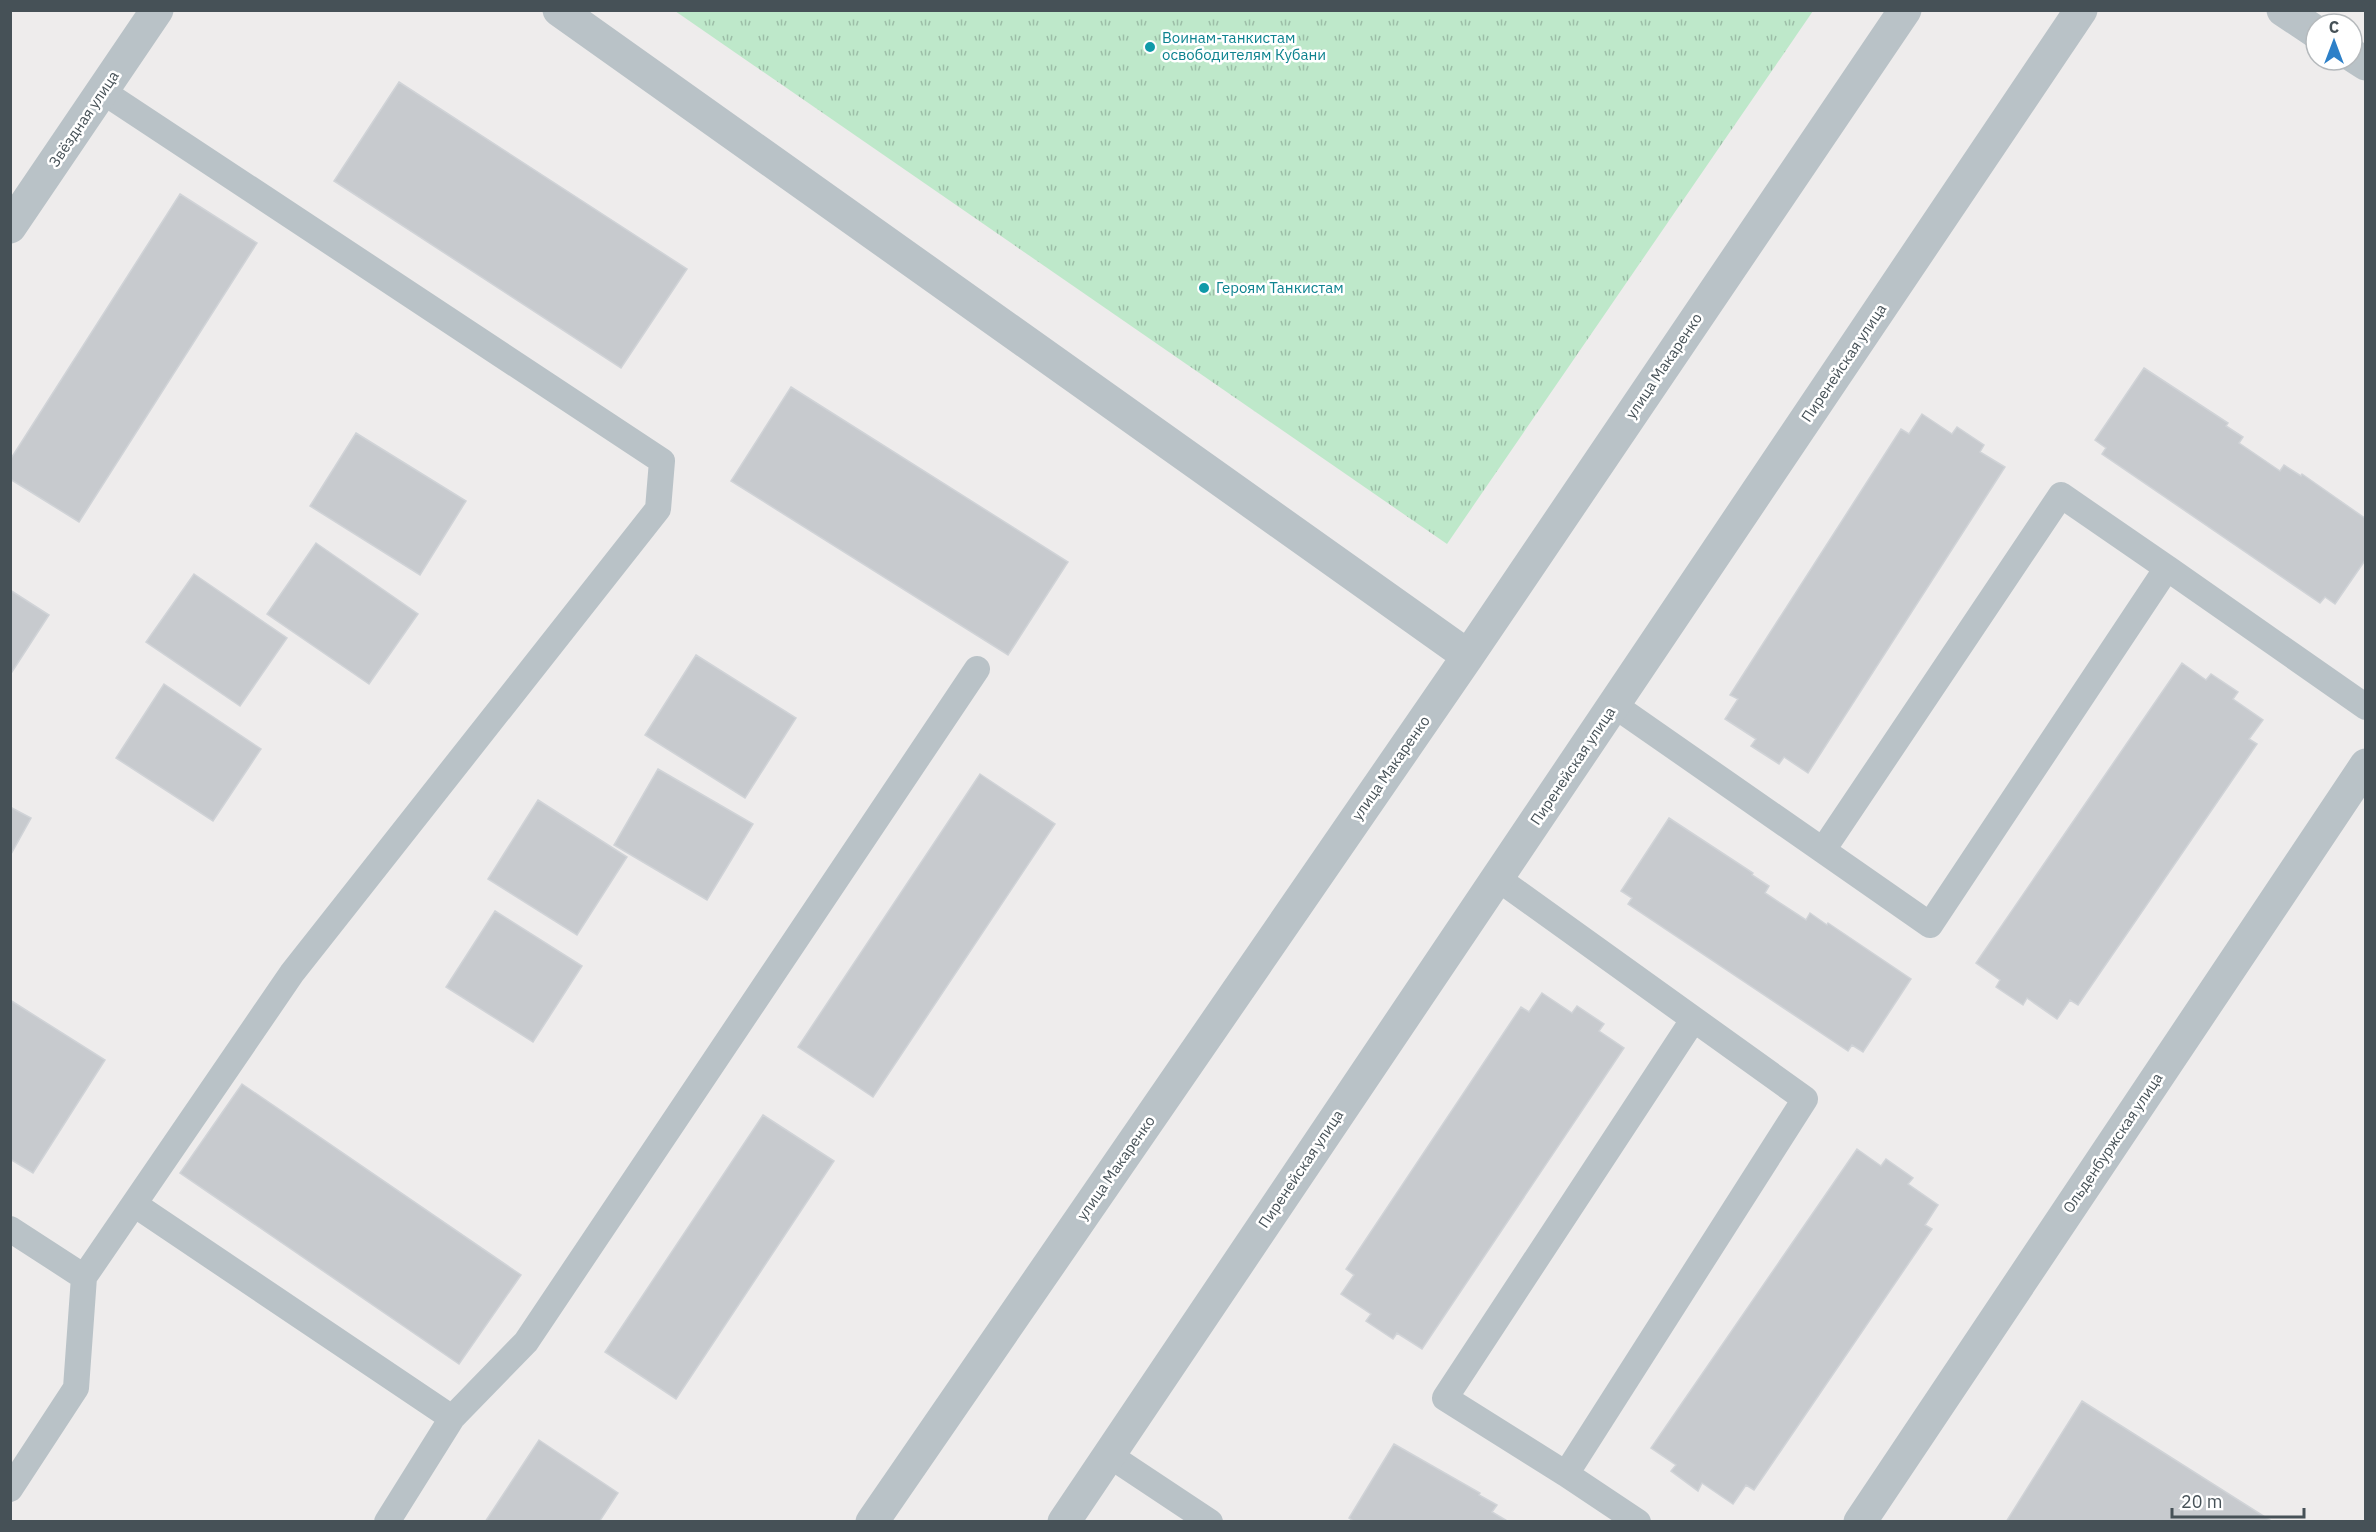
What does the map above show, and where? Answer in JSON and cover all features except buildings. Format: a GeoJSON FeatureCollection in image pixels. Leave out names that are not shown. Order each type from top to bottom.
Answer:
{"type":"FeatureCollection","features":[{"type":"Feature","properties":{"kind":"street","name":"Звёздная улица"},"geometry":{"type":"LineString","coordinates":[[10,227],[157,10]]}},
{"type":"Feature","properties":{"kind":"street"},"geometry":{"type":"LineString","coordinates":[[559,10],[1468,656]]}},
{"type":"Feature","properties":{"kind":"street","name":"улица Макаренко"},"geometry":{"type":"LineString","coordinates":[[872,1521],[1468,656],[1905,10]]}},
{"type":"Feature","properties":{"kind":"street","name":"Пиренейская улица"},"geometry":{"type":"LineString","coordinates":[[1064,1521],[2081,10]]}},
{"type":"Feature","properties":{"kind":"street"},"geometry":{"type":"LineString","coordinates":[[2283,10],[2304,24]]}},
{"type":"Feature","properties":{"kind":"street","name":"Ольденбуржская улица"},"geometry":{"type":"LineString","coordinates":[[1860,1521],[2366,765]]}},
{"type":"Feature","properties":{"kind":"lane"},"geometry":{"type":"LineString","coordinates":[[10,1489],[76,1388],[84,1277],[292,974],[658,508],[662,461],[102,91]]}},
{"type":"Feature","properties":{"kind":"lane"},"geometry":{"type":"LineString","coordinates":[[1823,850],[2061,495],[2366,707]]}},
{"type":"Feature","properties":{"kind":"lane"},"geometry":{"type":"LineString","coordinates":[[1614,705],[1930,925],[2167,568]]}},
{"type":"Feature","properties":{"kind":"lane"},"geometry":{"type":"LineString","coordinates":[[387,1521],[452,1418],[526,1342],[977,669]]}},
{"type":"Feature","properties":{"kind":"lane"},"geometry":{"type":"LineString","coordinates":[[1497,878],[1805,1099],[1566,1474]]}},
{"type":"Feature","properties":{"kind":"lane"},"geometry":{"type":"LineString","coordinates":[[1638,1521],[1444,1398],[1693,1020]]}},
{"type":"Feature","properties":{"kind":"lane"},"geometry":{"type":"LineString","coordinates":[[134,1204],[452,1418]]}},
{"type":"Feature","properties":{"kind":"lane"},"geometry":{"type":"LineString","coordinates":[[10,1228],[84,1277]]}},
{"type":"Feature","properties":{"kind":"lane"},"geometry":{"type":"LineString","coordinates":[[1109,1455],[1210,1521]]}},
{"type":"Feature","properties":{"kind":"green space"},"geometry":{"type":"Polygon","coordinates":[[[675,11],[1813,11],[1447,544],[675,11]]]}},
{"type":"Feature","properties":{"kind":"place","name":"Воинам-танкистам освободителям Кубани"},"geometry":{"type":"Point","coordinates":[1150,47]}},
{"type":"Feature","properties":{"kind":"place","name":"Героям Танкистам"},"geometry":{"type":"Point","coordinates":[1204,288]}}]}
